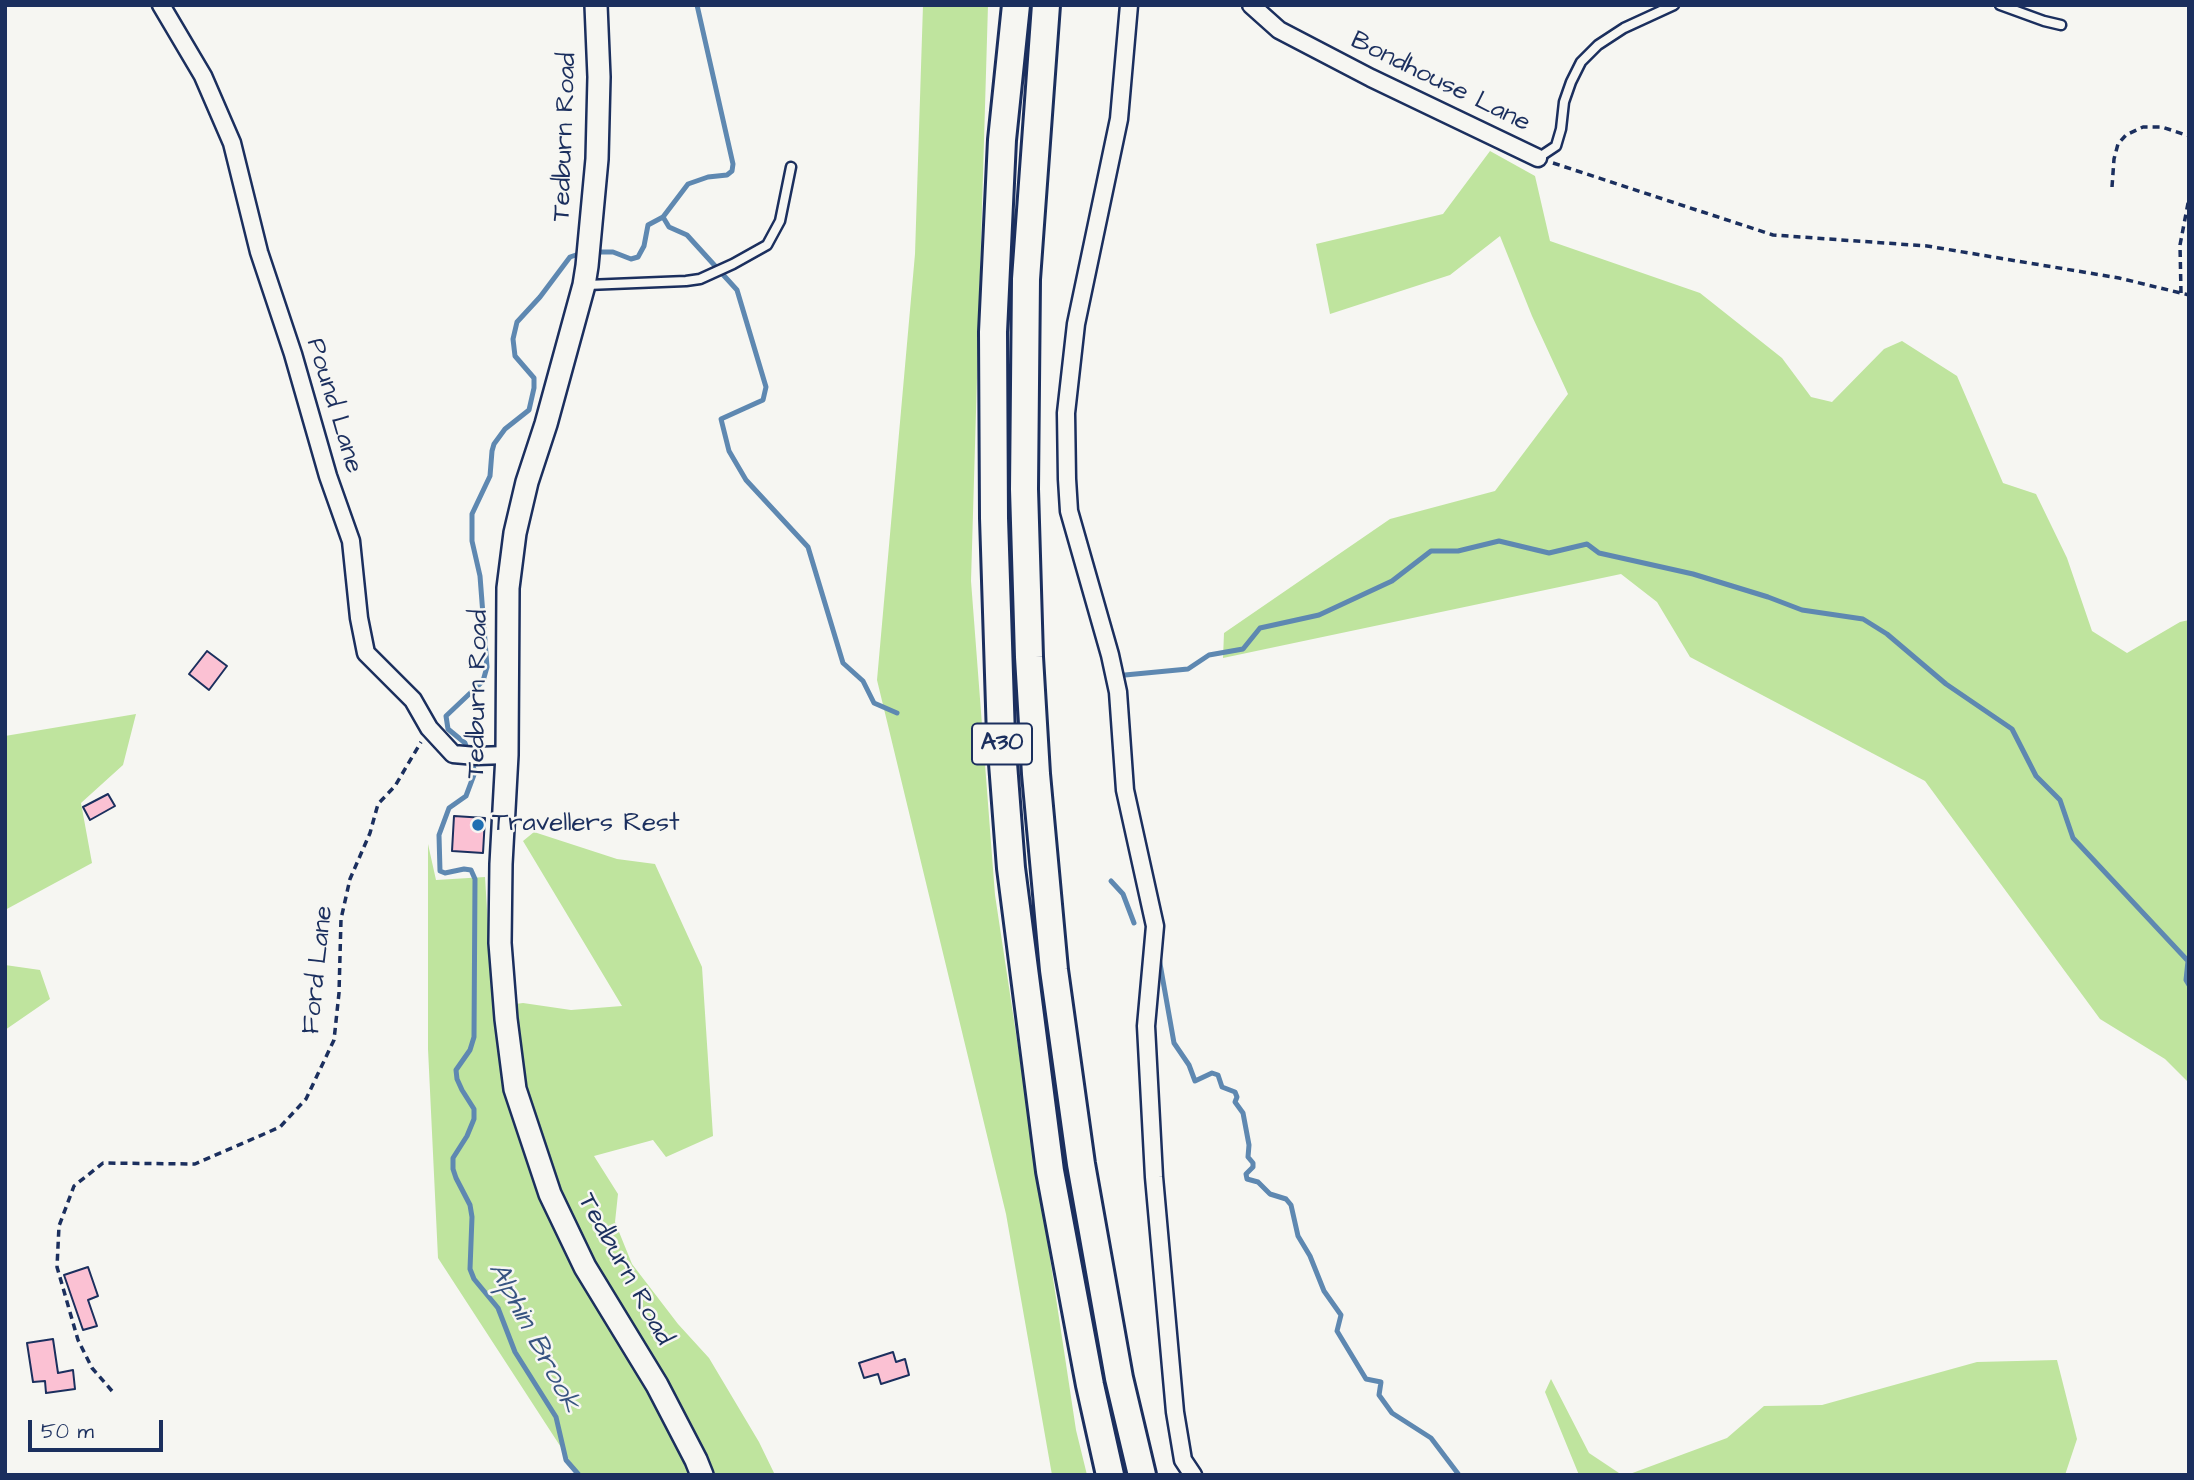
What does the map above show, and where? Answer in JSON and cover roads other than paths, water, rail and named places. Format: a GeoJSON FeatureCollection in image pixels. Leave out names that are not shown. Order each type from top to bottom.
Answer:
{"type":"FeatureCollection","features":[{"type":"Feature","properties":{"kind":"highway","name":"A30"},"geometry":{"type":"LineString","coordinates":[[1016,5],[1002,140],[993,332],[994,518],[1001,737],[1012,869],[1050,1171],[1090,1385],[1110,1475]]}},
{"type":"Feature","properties":{"kind":"highway","name":"A30"},"geometry":{"type":"LineString","coordinates":[[1046,5],[1026,279],[1024,489],[1036,774],[1054,970],[1081,1164],[1119,1378],[1142,1475]]}},
{"type":"Feature","properties":{"kind":"street","name":"Pound Lane"},"geometry":{"type":"LineString","coordinates":[[162,5],[203,76],[232,143],[259,252],[293,354],[328,476],[351,541],[359,618],[366,653],[413,700],[429,728],[453,754],[476,757],[507,755]]}},
{"type":"Feature","properties":{"kind":"street","name":"Tedburn Road"},"geometry":{"type":"LineString","coordinates":[[596,5],[599,77],[597,159],[591,236],[585,275],[527,482],[515,533],[508,588],[507,755],[500,943],[515,1089],[551,1194],[585,1267],[657,1385],[702,1475]]}},
{"type":"Feature","properties":{"kind":"street"},"geometry":{"type":"LineString","coordinates":[[1129,5],[1119,119],[1076,324],[1066,413],[1067,479],[1069,511],[1118,691],[1125,790],[1155,926],[1146,1026],[1154,1177],[1175,1412],[1183,1461],[1189,1471]]}},
{"type":"Feature","properties":{"kind":"street","name":"Bondhouse Lane"},"geometry":{"type":"LineString","coordinates":[[1251,5],[1279,30],[1371,78],[1538,158]]}},
{"type":"Feature","properties":{"kind":"lane"},"geometry":{"type":"LineString","coordinates":[[1538,158],[1556,146],[1564,102],[1581,62],[1598,45],[1624,28],[1674,5]]}},
{"type":"Feature","properties":{"kind":"lane"},"geometry":{"type":"LineString","coordinates":[[2000,5],[2061,25]]}},
{"type":"Feature","properties":{"kind":"lane"},"geometry":{"type":"LineString","coordinates":[[585,275],[686,281],[700,279],[733,264],[767,244],[780,221],[791,167]]}},
{"type":"Feature","properties":{"kind":"waterway","name":"Alphin Brook"},"geometry":{"type":"LineString","coordinates":[[592,252],[613,252],[631,259],[638,257],[644,246],[648,225],[663,217],[688,184],[708,177],[727,175],[732,171],[733,164],[697,5]]}},
{"type":"Feature","properties":{"kind":"waterway"},"geometry":{"type":"LineString","coordinates":[[663,217],[669,227],[687,235],[737,290],[766,387],[763,400],[721,419],[729,451],[746,480],[808,547],[843,663],[863,681],[874,703],[897,713]]}},
{"type":"Feature","properties":{"kind":"waterway","name":"Alphin Brook"},"geometry":{"type":"LineString","coordinates":[[579,1475],[566,1460],[556,1417],[515,1352],[498,1308],[474,1279],[470,1269],[472,1217],[470,1205],[453,1169],[453,1158],[474,1119],[474,1109],[462,1090],[456,1070],[470,1050],[474,1037],[475,879],[471,870],[445,873],[440,871],[439,835],[449,808],[466,796],[475,772],[465,743],[448,729],[446,716],[483,681],[487,667],[480,576],[472,541],[472,514],[490,476],[494,444],[505,429],[529,410],[534,388],[534,378],[515,356],[513,339],[517,322],[570,257],[582,253]]}},
{"type":"Feature","properties":{"kind":"waterway"},"geometry":{"type":"LineString","coordinates":[[1125,675],[1188,669],[1209,655],[1243,649],[1260,628],[1319,615],[1392,581],[1431,551],[1458,551],[1499,541],[1549,553],[1587,544],[1599,553],[1693,574],[1802,610],[1863,619],[1887,634],[1946,684],[2012,729],[2036,776],[2060,800],[2073,838],[2188,961],[2186,980],[2189,985]]}},
{"type":"Feature","properties":{"kind":"waterway"},"geometry":{"type":"LineString","coordinates":[[1111,881],[1123,894],[1134,923]]}},
{"type":"Feature","properties":{"kind":"waterway"},"geometry":{"type":"LineString","coordinates":[[1159,958],[1174,1043],[1189,1065],[1195,1081],[1212,1073],[1218,1075],[1222,1087],[1235,1092],[1237,1097],[1235,1102],[1243,1113],[1249,1145],[1248,1157],[1253,1163],[1253,1167],[1246,1174],[1247,1179],[1258,1182],[1270,1194],[1286,1199],[1291,1205],[1298,1236],[1310,1256],[1324,1291],[1341,1315],[1337,1331],[1366,1379],[1381,1382],[1379,1395],[1392,1413],[1431,1438],[1459,1475]]}},
{"type":"Feature","properties":{"kind":"place","name":"Travellers Rest"},"geometry":{"type":"Point","coordinates":[478,825]}}]}
